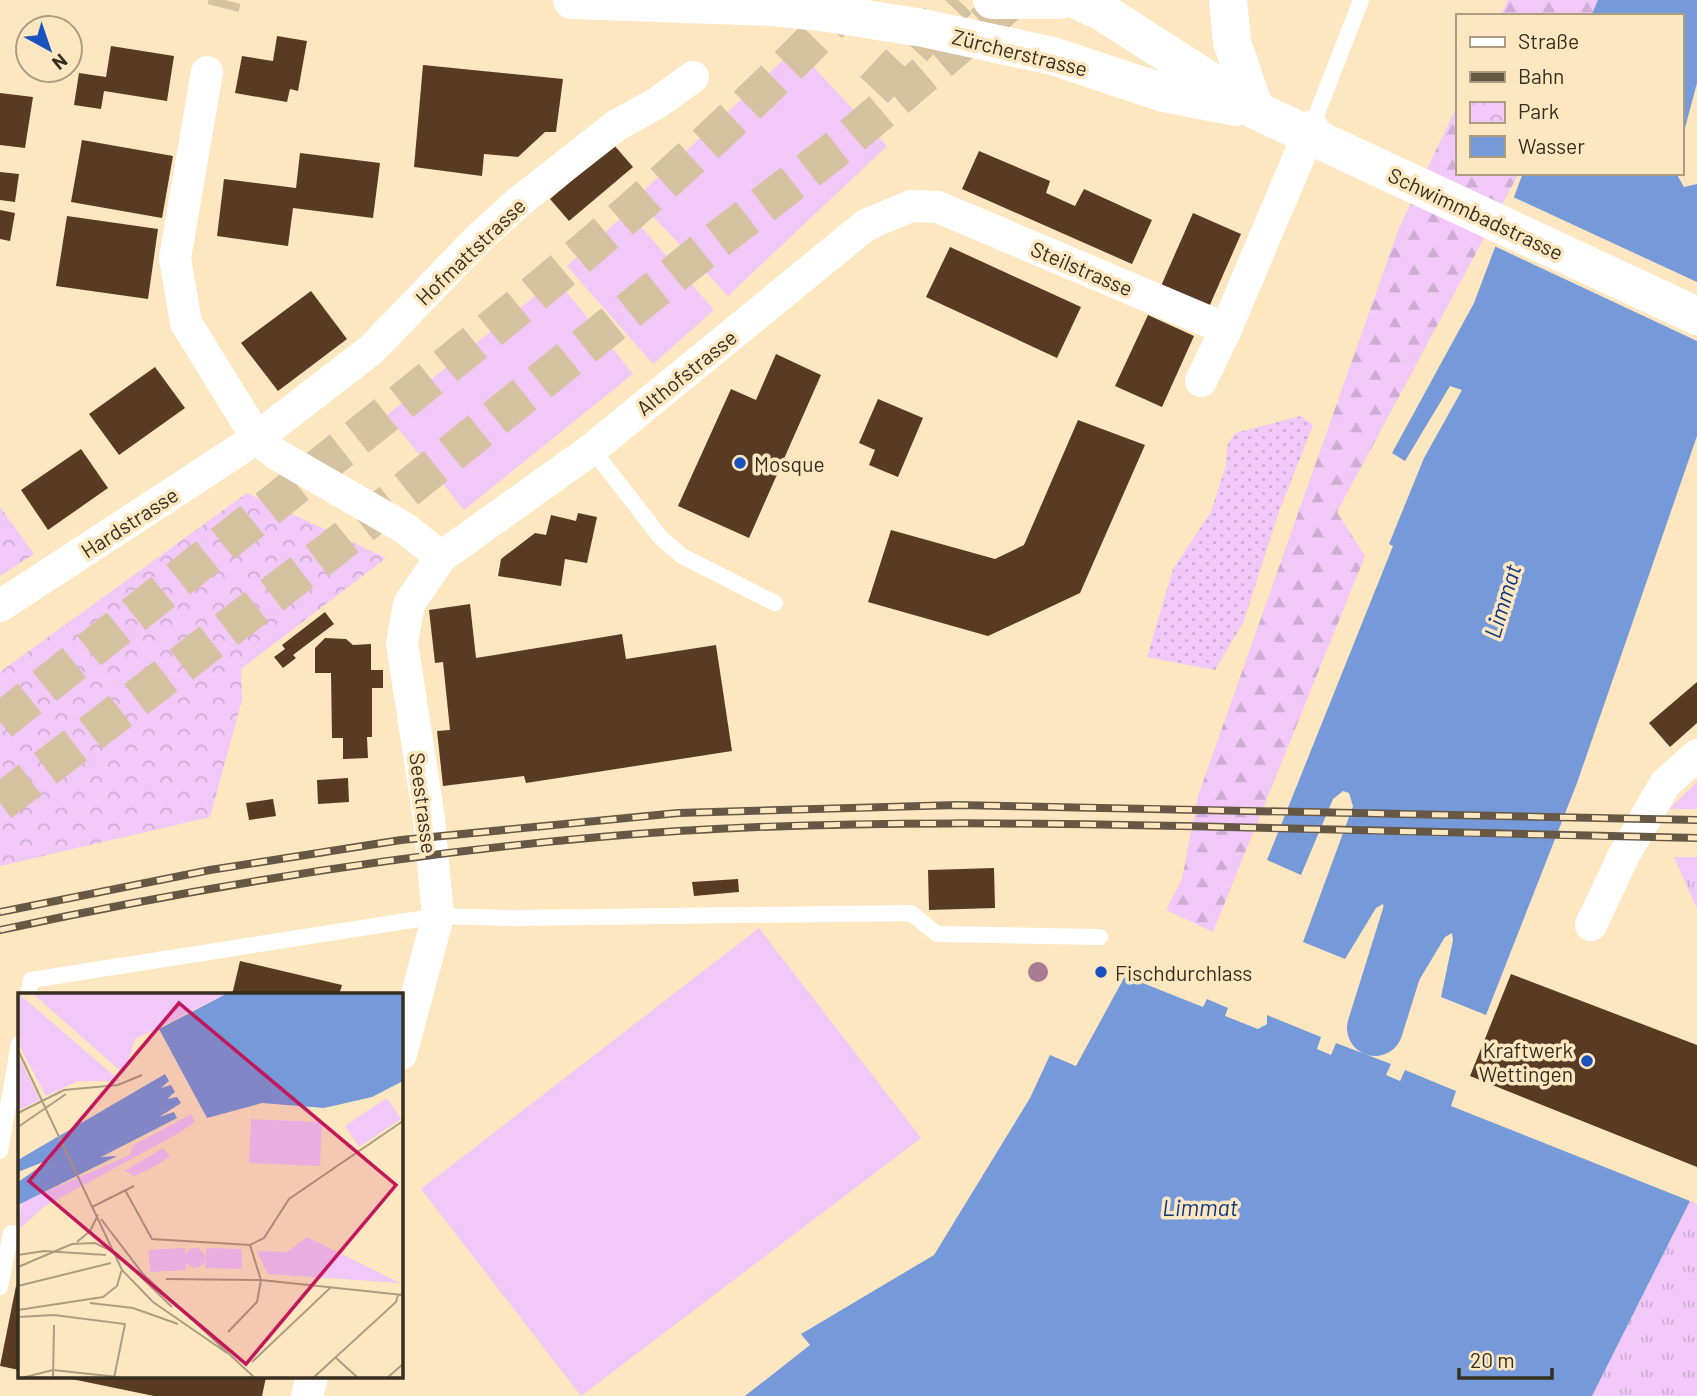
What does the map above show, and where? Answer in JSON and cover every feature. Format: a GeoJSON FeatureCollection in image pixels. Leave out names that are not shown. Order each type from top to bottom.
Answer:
{"type":"FeatureCollection","features":[{"type":"Feature","properties":{"kind":"main road","name":"Zürcherstrasse"},"geometry":{"type":"LineString","coordinates":[[572,0],[772,7],[923,28],[1053,56],[1164,93],[1255,110]]}},
{"type":"Feature","properties":{"kind":"main road"},"geometry":{"type":"LineString","coordinates":[[972,0],[1011,35],[1053,56]]}},
{"type":"Feature","properties":{"kind":"main road"},"geometry":{"type":"LineString","coordinates":[[992,0],[1060,0]]}},
{"type":"Feature","properties":{"kind":"main road"},"geometry":{"type":"LineString","coordinates":[[1077,0],[1104,13],[1255,110]]}},
{"type":"Feature","properties":{"kind":"main road"},"geometry":{"type":"LineString","coordinates":[[1228,0],[1232,43],[1255,110]]}},
{"type":"Feature","properties":{"kind":"main road","name":"Schwimmbadstrasse"},"geometry":{"type":"LineString","coordinates":[[1255,110],[1697,316]]}},
{"type":"Feature","properties":{"kind":"street"},"geometry":{"type":"LineString","coordinates":[[207,72],[175,258],[186,323],[257,438],[276,454],[406,529],[441,557]]}},
{"type":"Feature","properties":{"kind":"street","name":"Hofmattstrasse"},"geometry":{"type":"LineString","coordinates":[[257,438],[372,349],[445,272],[520,201],[617,125],[657,103],[693,77]]}},
{"type":"Feature","properties":{"kind":"street"},"geometry":{"type":"LineString","coordinates":[[1201,381],[1226,329],[1312,126]]}},
{"type":"Feature","properties":{"kind":"street","name":"Althofstrasse"},"geometry":{"type":"LineString","coordinates":[[441,557],[592,449],[866,225],[911,206],[938,206]]}},
{"type":"Feature","properties":{"kind":"street","name":"Steilstrasse"},"geometry":{"type":"LineString","coordinates":[[938,206],[1226,329]]}},
{"type":"Feature","properties":{"kind":"street","name":"Hardstrasse"},"geometry":{"type":"LineString","coordinates":[[0,606],[257,438]]}},
{"type":"Feature","properties":{"kind":"street","name":"Seestrasse"},"geometry":{"type":"LineString","coordinates":[[402,1050],[438,916],[429,819],[402,643],[409,604],[441,557]]}},
{"type":"Feature","properties":{"kind":"street"},"geometry":{"type":"LineString","coordinates":[[1591,925],[1623,855],[1665,784],[1697,755]]}},
{"type":"Feature","properties":{"kind":"street"},"geometry":{"type":"LineString","coordinates":[[307,1396],[312,1378]]}},
{"type":"Feature","properties":{"kind":"lane"},"geometry":{"type":"LineString","coordinates":[[1312,126],[1361,0]]}},
{"type":"Feature","properties":{"kind":"lane"},"geometry":{"type":"LineString","coordinates":[[592,449],[635,507],[681,556],[775,603]]}},
{"type":"Feature","properties":{"kind":"lane"},"geometry":{"type":"LineString","coordinates":[[28,993],[31,980],[438,916],[911,913],[937,934],[1100,937]]}},
{"type":"Feature","properties":{"kind":"lane"},"geometry":{"type":"LineString","coordinates":[[0,1151],[18,1050]]}},
{"type":"Feature","properties":{"kind":"lane"},"geometry":{"type":"LineString","coordinates":[[0,1287],[11,1233],[18,1234]]}},
{"type":"Feature","properties":{"kind":"green space"},"geometry":{"type":"Polygon","coordinates":[[[1508,0],[1598,0],[1592,14],[1501,14],[1508,0]]]}},
{"type":"Feature","properties":{"kind":"green space"},"geometry":{"type":"Polygon","coordinates":[[[796,48],[887,146],[728,296],[636,198],[796,48]]]}},
{"type":"Feature","properties":{"kind":"green space"},"geometry":{"type":"Polygon","coordinates":[[[1456,108],[1456,175],[1518,175],[1337,512],[1365,556],[1213,932],[1166,910],[1182,879],[1198,796],[1399,228],[1456,108]]]}},
{"type":"Feature","properties":{"kind":"green space"},"geometry":{"type":"Polygon","coordinates":[[[628,212],[714,310],[653,364],[567,266],[628,212]]]}},
{"type":"Feature","properties":{"kind":"green space"},"geometry":{"type":"Polygon","coordinates":[[[556,279],[633,374],[464,510],[387,415],[556,279]]]}},
{"type":"Feature","properties":{"kind":"green space"},"geometry":{"type":"Polygon","coordinates":[[[1301,416],[1313,425],[1280,509],[1243,623],[1215,670],[1147,657],[1173,569],[1211,512],[1226,465],[1227,446],[1235,433],[1301,416]]]}},
{"type":"Feature","properties":{"kind":"green space"},"geometry":{"type":"Polygon","coordinates":[[[247,493],[386,558],[241,669],[242,700],[210,817],[0,866],[0,672],[247,493]]]}},
{"type":"Feature","properties":{"kind":"green space"},"geometry":{"type":"Polygon","coordinates":[[[0,507],[34,554],[0,576],[0,507]]]}},
{"type":"Feature","properties":{"kind":"green space"},"geometry":{"type":"Polygon","coordinates":[[[1697,782],[1697,809],[1669,809],[1697,782]]]}},
{"type":"Feature","properties":{"kind":"green space"},"geometry":{"type":"Polygon","coordinates":[[[1674,857],[1697,857],[1697,909],[1674,857]]]}},
{"type":"Feature","properties":{"kind":"green space"},"geometry":{"type":"Polygon","coordinates":[[[759,928],[921,1138],[581,1396],[421,1189],[759,928]]]}},
{"type":"Feature","properties":{"kind":"green space"},"geometry":{"type":"Polygon","coordinates":[[[1690,1201],[1697,1204],[1697,1396],[1592,1396],[1690,1201]]]}},
{"type":"Feature","properties":{"kind":"water"},"geometry":{"type":"Polygon","coordinates":[[[1598,0],[1697,0],[1697,83],[1683,136],[1683,14],[1592,14],[1598,0]]]}},
{"type":"Feature","properties":{"kind":"water","name":"Limmat"},"geometry":{"type":"Polygon","coordinates":[[[1522,175],[1677,175],[1684,187],[1697,184],[1697,436],[1577,783],[1486,1015],[1441,997],[1453,940],[1452,933],[1445,937],[1415,987],[1371,969],[1385,912],[1383,904],[1376,908],[1345,959],[1303,942],[1353,806],[1349,793],[1343,791],[1333,799],[1301,875],[1267,860],[1393,546],[1389,544],[1424,458],[1462,390],[1450,386],[1405,461],[1392,453],[1474,303],[1522,175]]]}},
{"type":"Feature","properties":{"kind":"water","name":"Limmat"},"geometry":{"type":"Polygon","coordinates":[[[1125,976],[1203,1007],[1207,999],[1228,1008],[1225,1016],[1258,1029],[1267,1024],[1267,1015],[1321,1037],[1317,1049],[1331,1055],[1336,1043],[1391,1064],[1386,1075],[1400,1081],[1405,1070],[1456,1091],[1451,1106],[1690,1201],[1592,1396],[745,1396],[810,1345],[801,1334],[934,1255],[1030,1098],[1050,1055],[1076,1066],[1125,976]]]}},
{"type":"Feature","properties":{"kind":"pier"},"geometry":{"type":"Polygon","coordinates":[[[1511,196],[1697,282],[1697,341],[1492,245],[1511,196]]]}},
{"type":"Feature","properties":{"kind":"building"},"geometry":{"type":"Polygon","coordinates":[[[277,36],[307,41],[298,91],[290,89],[287,102],[235,93],[242,56],[273,61],[277,36]]]}},
{"type":"Feature","properties":{"kind":"building"},"geometry":{"type":"Polygon","coordinates":[[[111,46],[174,56],[167,101],[104,91],[101,109],[74,105],[77,84],[84,84],[84,74],[106,77],[111,46]]]}},
{"type":"Feature","properties":{"kind":"building"},"geometry":{"type":"Polygon","coordinates":[[[423,65],[563,79],[556,132],[545,132],[518,157],[484,154],[482,176],[414,167],[423,65]]]}},
{"type":"Feature","properties":{"kind":"building"},"geometry":{"type":"Polygon","coordinates":[[[0,93],[33,97],[25,148],[0,145],[0,93]]]}},
{"type":"Feature","properties":{"kind":"building"},"geometry":{"type":"Polygon","coordinates":[[[82,140],[173,156],[162,218],[71,202],[82,140]]]}},
{"type":"Feature","properties":{"kind":"building"},"geometry":{"type":"Polygon","coordinates":[[[614,145],[633,167],[569,221],[550,199],[614,145]]]}},
{"type":"Feature","properties":{"kind":"building"},"geometry":{"type":"Polygon","coordinates":[[[979,151],[1050,181],[1046,193],[1075,206],[1084,189],[1152,220],[1132,264],[962,189],[979,151]]]}},
{"type":"Feature","properties":{"kind":"building"},"geometry":{"type":"Polygon","coordinates":[[[300,153],[380,163],[373,218],[293,208],[288,246],[217,236],[224,179],[296,188],[300,153]]]}},
{"type":"Feature","properties":{"kind":"building"},"geometry":{"type":"Polygon","coordinates":[[[0,172],[19,174],[15,202],[0,200],[0,172]]]}},
{"type":"Feature","properties":{"kind":"building"},"geometry":{"type":"Polygon","coordinates":[[[0,210],[15,213],[10,241],[0,239],[0,210]]]}},
{"type":"Feature","properties":{"kind":"building"},"geometry":{"type":"Polygon","coordinates":[[[1193,213],[1241,234],[1209,307],[1161,286],[1193,213]]]}},
{"type":"Feature","properties":{"kind":"building"},"geometry":{"type":"Polygon","coordinates":[[[67,216],[158,229],[148,299],[56,286],[67,216]]]}},
{"type":"Feature","properties":{"kind":"building"},"geometry":{"type":"Polygon","coordinates":[[[950,247],[1081,307],[1057,358],[926,297],[950,247]]]}},
{"type":"Feature","properties":{"kind":"building"},"geometry":{"type":"Polygon","coordinates":[[[311,291],[347,339],[278,391],[241,343],[311,291]]]}},
{"type":"Feature","properties":{"kind":"building"},"geometry":{"type":"Polygon","coordinates":[[[1148,315],[1194,336],[1162,407],[1115,386],[1148,315]]]}},
{"type":"Feature","properties":{"kind":"building","name":"Mosque"},"geometry":{"type":"Polygon","coordinates":[[[776,354],[821,375],[749,538],[678,506],[731,389],[756,400],[776,354]]]}},
{"type":"Feature","properties":{"kind":"building"},"geometry":{"type":"Polygon","coordinates":[[[155,367],[185,408],[119,455],[89,414],[155,367]]]}},
{"type":"Feature","properties":{"kind":"building"},"geometry":{"type":"Polygon","coordinates":[[[878,399],[923,418],[898,477],[869,465],[875,450],[859,443],[878,399]]]}},
{"type":"Feature","properties":{"kind":"building"},"geometry":{"type":"Polygon","coordinates":[[[1078,420],[1145,445],[1080,593],[988,636],[868,602],[891,530],[995,559],[1024,545],[1078,420]]]}},
{"type":"Feature","properties":{"kind":"building"},"geometry":{"type":"Polygon","coordinates":[[[81,449],[108,488],[48,530],[21,490],[81,449]]]}},
{"type":"Feature","properties":{"kind":"building"},"geometry":{"type":"Polygon","coordinates":[[[578,513],[597,517],[587,563],[565,559],[561,586],[498,576],[501,559],[535,533],[546,535],[551,515],[576,521],[578,513]]]}},
{"type":"Feature","properties":{"kind":"building"},"geometry":{"type":"Polygon","coordinates":[[[470,604],[476,658],[622,634],[626,659],[716,645],[732,751],[526,783],[524,776],[443,786],[437,731],[450,730],[443,662],[435,663],[429,610],[470,604]]]}},
{"type":"Feature","properties":{"kind":"building"},"geometry":{"type":"Polygon","coordinates":[[[325,612],[334,624],[293,655],[296,658],[283,668],[274,657],[285,649],[282,645],[325,612]]]}},
{"type":"Feature","properties":{"kind":"building"},"geometry":{"type":"Polygon","coordinates":[[[325,638],[346,639],[353,645],[371,644],[371,670],[383,670],[383,688],[372,688],[372,737],[367,737],[368,758],[343,759],[343,738],[332,738],[331,673],[315,673],[315,648],[325,638]]]}},
{"type":"Feature","properties":{"kind":"building"},"geometry":{"type":"Polygon","coordinates":[[[1697,682],[1697,723],[1670,747],[1649,723],[1697,682]]]}},
{"type":"Feature","properties":{"kind":"building"},"geometry":{"type":"Polygon","coordinates":[[[348,778],[349,802],[318,804],[317,780],[348,778]]]}},
{"type":"Feature","properties":{"kind":"building"},"geometry":{"type":"Polygon","coordinates":[[[273,799],[276,816],[249,820],[246,803],[273,799]]]}},
{"type":"Feature","properties":{"kind":"building"},"geometry":{"type":"Polygon","coordinates":[[[994,868],[995,908],[929,910],[928,870],[994,868]]]}},
{"type":"Feature","properties":{"kind":"building"},"geometry":{"type":"Polygon","coordinates":[[[738,879],[739,892],[694,896],[692,882],[738,879]]]}},
{"type":"Feature","properties":{"kind":"building"},"geometry":{"type":"Polygon","coordinates":[[[240,961],[342,985],[340,993],[232,993],[240,961]]]}},
{"type":"Feature","properties":{"kind":"building","name":"Kraftwerk Wettingen"},"geometry":{"type":"Polygon","coordinates":[[[1511,974],[1697,1045],[1697,1167],[1470,1076],[1511,974]]]}},
{"type":"Feature","properties":{"kind":"building"},"geometry":{"type":"Polygon","coordinates":[[[16,1286],[18,1370],[0,1366],[16,1286]]]}},
{"type":"Feature","properties":{"kind":"building"},"geometry":{"type":"Polygon","coordinates":[[[67,1378],[266,1378],[262,1396],[154,1396],[67,1378]]]}},
{"type":"Feature","properties":{"kind":"waterway","name":"Limmat"},"geometry":{"type":"LineString","coordinates":[[1375,1028],[1414,903]]}},
{"type":"Feature","properties":{"kind":"tunnel"},"geometry":{"type":"LineString","coordinates":[[223,8],[225,0]]}},
{"type":"Feature","properties":{"kind":"tunnel"},"geometry":{"type":"LineString","coordinates":[[0,722],[551,280],[736,116],[852,0]]}},
{"type":"Feature","properties":{"kind":"tunnel"},"geometry":{"type":"LineString","coordinates":[[874,90],[958,0]]}},
{"type":"Feature","properties":{"kind":"tunnel"},"geometry":{"type":"LineString","coordinates":[[0,803],[331,550],[707,248],[840,146],[1012,0]]}},
{"type":"Feature","properties":{"kind":"railway"},"geometry":{"type":"LineString","coordinates":[[0,912],[210,870],[401,840],[678,813],[957,805],[1697,820]]}},
{"type":"Feature","properties":{"kind":"railway"},"geometry":{"type":"LineString","coordinates":[[0,930],[168,896],[337,868],[507,846],[678,831],[815,825],[1020,824],[1697,838]]}},
{"type":"Feature","properties":{"kind":"place","name":"Mosque"},"geometry":{"type":"Point","coordinates":[740,463]}},
{"type":"Feature","properties":{"kind":"place","name":"Fischdurchlass"},"geometry":{"type":"Point","coordinates":[1101,972]}},
{"type":"Feature","properties":{"kind":"place","name":"Kraftwerk Wettingen"},"geometry":{"type":"Point","coordinates":[1587,1061]}}]}
